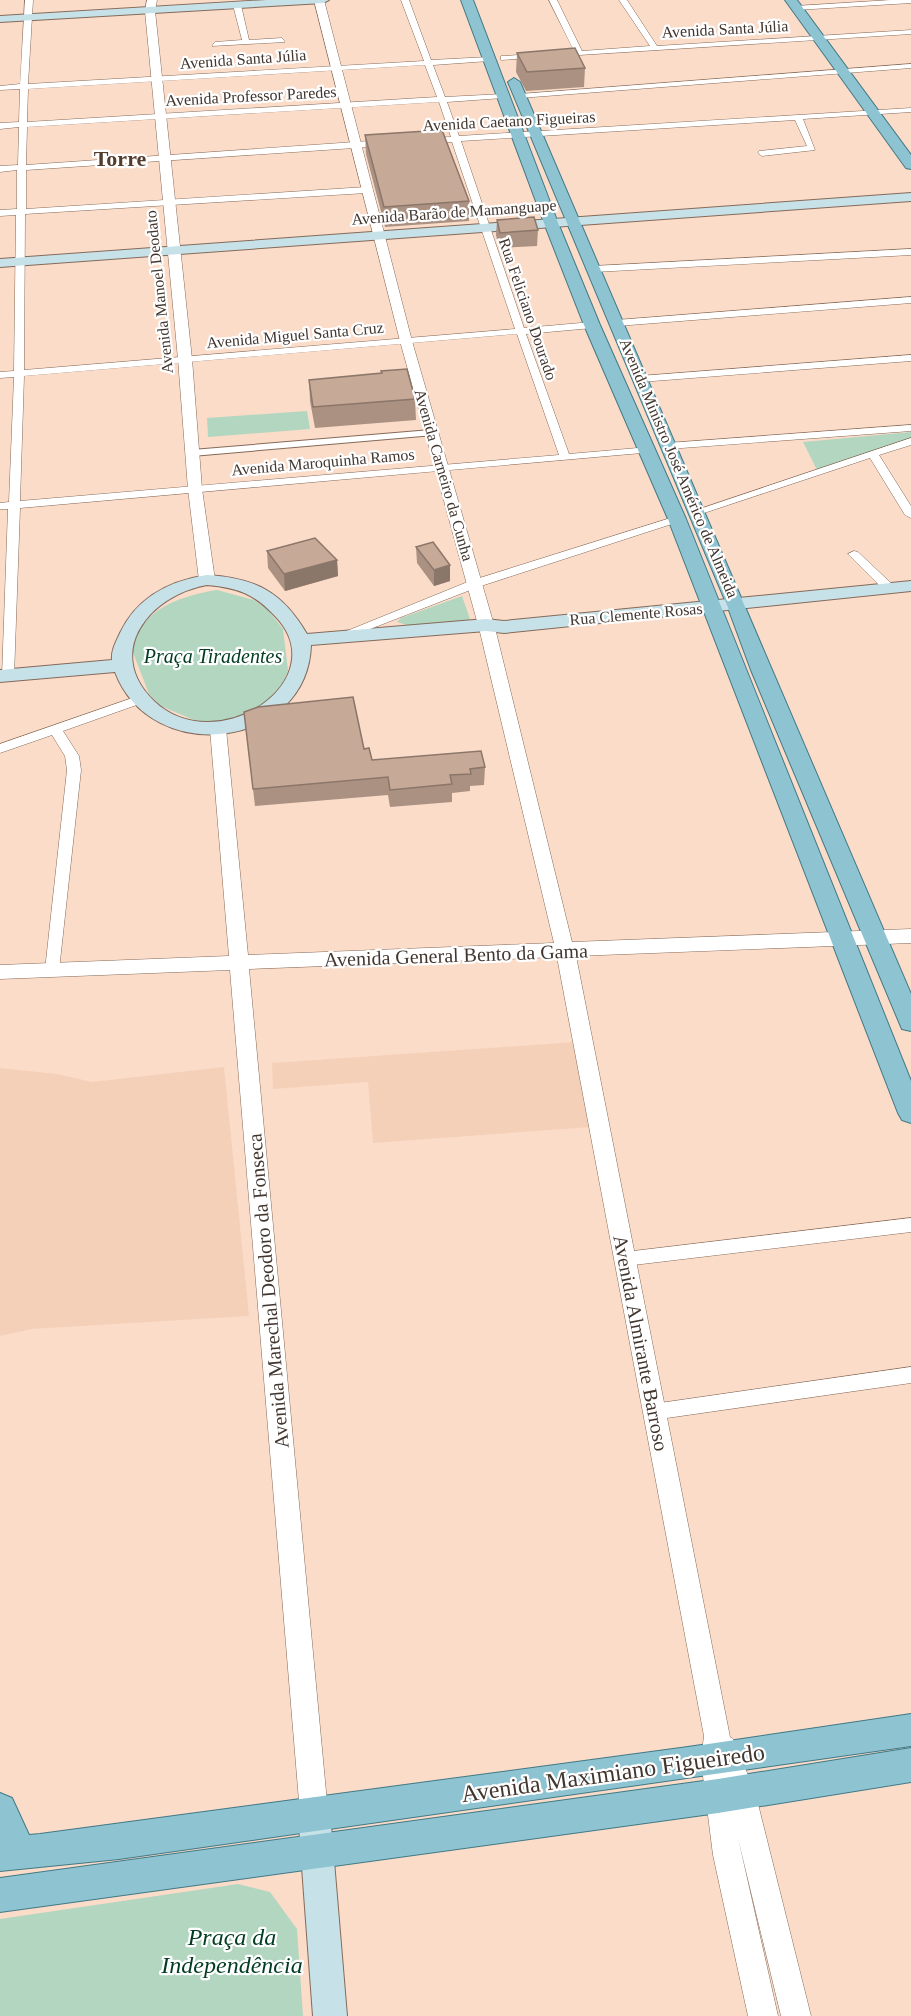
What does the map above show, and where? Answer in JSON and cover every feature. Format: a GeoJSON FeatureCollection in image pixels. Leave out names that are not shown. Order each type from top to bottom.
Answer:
{"type":"FeatureCollection","features":[{"type":"Feature","properties":{"kind":"main road"},"geometry":{"type":"LineString","coordinates":[[0,19],[151,5],[320,0]]}},
{"type":"Feature","properties":{"kind":"main road","name":"Avenida Ministro José Américo de Almeida"},"geometry":{"type":"LineString","coordinates":[[467,0],[551,223],[592,324],[677,519],[911,1113]]}},
{"type":"Feature","properties":{"kind":"main road","name":"Avenida Ministro José Américo de Almeida"},"geometry":{"type":"LineString","coordinates":[[481,0],[911,1022]]}},
{"type":"Feature","properties":{"kind":"main road"},"geometry":{"type":"LineString","coordinates":[[794,4],[911,165]]}},
{"type":"Feature","properties":{"kind":"main road","name":"Avenida Barão de Mamanguape"},"geometry":{"type":"LineString","coordinates":[[0,263],[911,197]]}},
{"type":"Feature","properties":{"kind":"main road"},"geometry":{"type":"LineString","coordinates":[[207,580],[243,585],[257,591],[288,619],[301,646],[297,676],[281,699],[260,715],[218,729],[168,721],[141,699],[122,660],[130,630],[142,610],[174,588],[207,580]]}},
{"type":"Feature","properties":{"kind":"main road","name":"Rua Clemente Rosas"},"geometry":{"type":"LineString","coordinates":[[301,646],[737,605],[911,586]]}},
{"type":"Feature","properties":{"kind":"main road","name":"Rua Clemente Rosas"},"geometry":{"type":"LineString","coordinates":[[301,646],[343,635],[493,628]]}},
{"type":"Feature","properties":{"kind":"main road"},"geometry":{"type":"LineString","coordinates":[[4,670],[122,660]]}},
{"type":"Feature","properties":{"kind":"main road","name":"Avenida Maximiano Figueiredo"},"geometry":{"type":"LineString","coordinates":[[314,1813],[720,1752],[911,1730]]}},
{"type":"Feature","properties":{"kind":"main road","name":"Avenida Maximiano Figueiredo"},"geometry":{"type":"LineString","coordinates":[[316,1852],[730,1794],[911,1765]]}},
{"type":"Feature","properties":{"kind":"main road"},"geometry":{"type":"LineString","coordinates":[[0,1810],[10,1853],[142,1839],[314,1813]]}},
{"type":"Feature","properties":{"kind":"main road","name":"Avenida Marechal Deodoro da Fonseca"},"geometry":{"type":"LineString","coordinates":[[314,1813],[316,1852]]}},
{"type":"Feature","properties":{"kind":"main road"},"geometry":{"type":"LineString","coordinates":[[0,1895],[316,1852],[330,2016]]}},
{"type":"Feature","properties":{"kind":"street"},"geometry":{"type":"LineString","coordinates":[[4,670],[6,505],[19,373],[18,261],[23,87],[29,0]]}},
{"type":"Feature","properties":{"kind":"street","name":"Avenida Carneiro da Cunha"},"geometry":{"type":"LineString","coordinates":[[320,0],[354,145],[431,432],[474,584],[493,628],[565,951]]}},
{"type":"Feature","properties":{"kind":"street","name":"Rua Feliciano Dourado"},"geometry":{"type":"LineString","coordinates":[[405,0],[429,62],[519,332],[565,457]]}},
{"type":"Feature","properties":{"kind":"street"},"geometry":{"type":"LineString","coordinates":[[553,0],[579,53]]}},
{"type":"Feature","properties":{"kind":"street"},"geometry":{"type":"LineString","coordinates":[[623,0],[655,48]]}},
{"type":"Feature","properties":{"kind":"street"},"geometry":{"type":"LineString","coordinates":[[794,4],[911,1]]}},
{"type":"Feature","properties":{"kind":"street"},"geometry":{"type":"LineString","coordinates":[[244,3],[246,42]]}},
{"type":"Feature","properties":{"kind":"street","name":"Avenida Manoel Deodato"},"geometry":{"type":"LineString","coordinates":[[151,5],[167,201],[185,359],[195,489],[207,580]]}},
{"type":"Feature","properties":{"kind":"street","name":"Avenida Santa Júlia"},"geometry":{"type":"LineString","coordinates":[[500,47],[579,53],[911,32]]}},
{"type":"Feature","properties":{"kind":"street"},"geometry":{"type":"LineString","coordinates":[[215,44],[282,40]]}},
{"type":"Feature","properties":{"kind":"street","name":"Avenida Santa Júlia"},"geometry":{"type":"LineString","coordinates":[[0,88],[489,59]]}},
{"type":"Feature","properties":{"kind":"street"},"geometry":{"type":"LineString","coordinates":[[520,96],[911,66]]}},
{"type":"Feature","properties":{"kind":"street","name":"Avenida Professor Paredes"},"geometry":{"type":"LineString","coordinates":[[0,126],[503,96]]}},
{"type":"Feature","properties":{"kind":"street","name":"Avenida Caetano Figueiras"},"geometry":{"type":"LineString","coordinates":[[411,142],[911,110]]}},
{"type":"Feature","properties":{"kind":"street"},"geometry":{"type":"LineString","coordinates":[[762,153],[813,147],[798,118]]}},
{"type":"Feature","properties":{"kind":"street","name":"Avenida Caetano Figueiras"},"geometry":{"type":"LineString","coordinates":[[0,169],[399,142]]}},
{"type":"Feature","properties":{"kind":"street"},"geometry":{"type":"LineString","coordinates":[[0,213],[366,190]]}},
{"type":"Feature","properties":{"kind":"street"},"geometry":{"type":"LineString","coordinates":[[594,269],[911,252]]}},
{"type":"Feature","properties":{"kind":"street"},"geometry":{"type":"LineString","coordinates":[[617,323],[911,300]]}},
{"type":"Feature","properties":{"kind":"street","name":"Avenida Miguel Santa Cruz"},"geometry":{"type":"LineString","coordinates":[[0,375],[592,324]]}},
{"type":"Feature","properties":{"kind":"street"},"geometry":{"type":"LineString","coordinates":[[640,379],[911,358]]}},
{"type":"Feature","properties":{"kind":"street"},"geometry":{"type":"LineString","coordinates":[[668,446],[911,428]]}},
{"type":"Feature","properties":{"kind":"street"},"geometry":{"type":"LineString","coordinates":[[192,453],[431,432]]}},
{"type":"Feature","properties":{"kind":"street"},"geometry":{"type":"LineString","coordinates":[[697,512],[911,441]]}},
{"type":"Feature","properties":{"kind":"street","name":"Avenida Maroquinha Ramos"},"geometry":{"type":"LineString","coordinates":[[6,505],[648,450]]}},
{"type":"Feature","properties":{"kind":"street"},"geometry":{"type":"LineString","coordinates":[[874,455],[911,515]]}},
{"type":"Feature","properties":{"kind":"street"},"geometry":{"type":"LineString","coordinates":[[898,494],[911,493]]}},
{"type":"Feature","properties":{"kind":"street","name":"Rua Clemente Rosas"},"geometry":{"type":"LineString","coordinates":[[343,635],[474,584],[677,519]]}},
{"type":"Feature","properties":{"kind":"street"},"geometry":{"type":"LineString","coordinates":[[854,554],[889,588]]}},
{"type":"Feature","properties":{"kind":"street"},"geometry":{"type":"LineString","coordinates":[[0,749],[141,699]]}},
{"type":"Feature","properties":{"kind":"street","name":"Avenida Marechal Deodoro da Fonseca"},"geometry":{"type":"LineString","coordinates":[[218,729],[314,1813]]}},
{"type":"Feature","properties":{"kind":"street"},"geometry":{"type":"LineString","coordinates":[[52,970],[74,770],[72,756],[64,740],[55,730]]}},
{"type":"Feature","properties":{"kind":"street","name":"Avenida General Bento da Gama"},"geometry":{"type":"LineString","coordinates":[[0,972],[911,936]]}},
{"type":"Feature","properties":{"kind":"street","name":"Avenida Almirante Barroso"},"geometry":{"type":"LineString","coordinates":[[565,951],[720,1752],[730,1794],[796,2016]]}},
{"type":"Feature","properties":{"kind":"street"},"geometry":{"type":"LineString","coordinates":[[625,1259],[911,1225]]}},
{"type":"Feature","properties":{"kind":"street"},"geometry":{"type":"LineString","coordinates":[[653,1412],[911,1375]]}},
{"type":"Feature","properties":{"kind":"street","name":"Avenida Almirante Barroso"},"geometry":{"type":"LineString","coordinates":[[730,1794],[727,1855],[763,2016]]}},
{"type":"Feature","properties":{"kind":"shaded area"},"geometry":{"type":"Polygon","coordinates":[[[575,1042],[591,1127],[373,1143],[368,1082],[273,1089],[272,1063],[575,1042]]]}},
{"type":"Feature","properties":{"kind":"shaded area"},"geometry":{"type":"Polygon","coordinates":[[[224,1067],[249,1316],[32,1329],[0,1336],[0,1068],[57,1074],[92,1082],[224,1067]]]}},
{"type":"Feature","properties":{"kind":"green space"},"geometry":{"type":"Polygon","coordinates":[[[307,411],[310,429],[208,437],[207,418],[307,411]]]}},
{"type":"Feature","properties":{"kind":"green space"},"geometry":{"type":"Polygon","coordinates":[[[911,432],[911,438],[817,470],[803,442],[911,432]]]}},
{"type":"Feature","properties":{"kind":"green space","name":"Praça Tiradentes"},"geometry":{"type":"Polygon","coordinates":[[[217,590],[254,600],[268,610],[283,629],[288,670],[281,690],[257,710],[216,724],[196,721],[161,706],[149,694],[132,650],[141,628],[155,612],[185,597],[217,590]]]}},
{"type":"Feature","properties":{"kind":"green space"},"geometry":{"type":"Polygon","coordinates":[[[462,596],[471,622],[410,626],[397,622],[401,618],[462,596]]]}},
{"type":"Feature","properties":{"kind":"green space","name":"Praça da Independência"},"geometry":{"type":"Polygon","coordinates":[[[238,1884],[270,1892],[297,1929],[303,2016],[0,2016],[0,1919],[238,1884]]]}},
{"type":"Feature","properties":{"kind":"building"},"geometry":{"type":"Polygon","coordinates":[[[575,48],[585,68],[527,72],[517,53],[575,48]]]}},
{"type":"Feature","properties":{"kind":"building"},"geometry":{"type":"Polygon","coordinates":[[[442,130],[469,201],[384,207],[365,135],[442,130]]]}},
{"type":"Feature","properties":{"kind":"building"},"geometry":{"type":"Polygon","coordinates":[[[534,217],[538,230],[500,233],[497,220],[534,217]]]}},
{"type":"Feature","properties":{"kind":"building"},"geometry":{"type":"Polygon","coordinates":[[[407,369],[415,399],[313,407],[309,380],[407,369]]]}},
{"type":"Feature","properties":{"kind":"building"},"geometry":{"type":"Polygon","coordinates":[[[315,538],[337,560],[284,574],[267,551],[315,538]]]}},
{"type":"Feature","properties":{"kind":"building"},"geometry":{"type":"Polygon","coordinates":[[[433,542],[450,565],[434,570],[416,547],[433,542]]]}},
{"type":"Feature","properties":{"kind":"building"},"geometry":{"type":"Polygon","coordinates":[[[353,697],[364,749],[369,748],[372,760],[481,751],[485,767],[470,769],[471,774],[450,775],[452,784],[390,790],[388,777],[253,789],[244,712],[258,707],[353,697]]]}},
{"type":"Feature","properties":{"kind":"district","name":"Torre"},"geometry":{"type":"Point","coordinates":[120,158]}}]}
